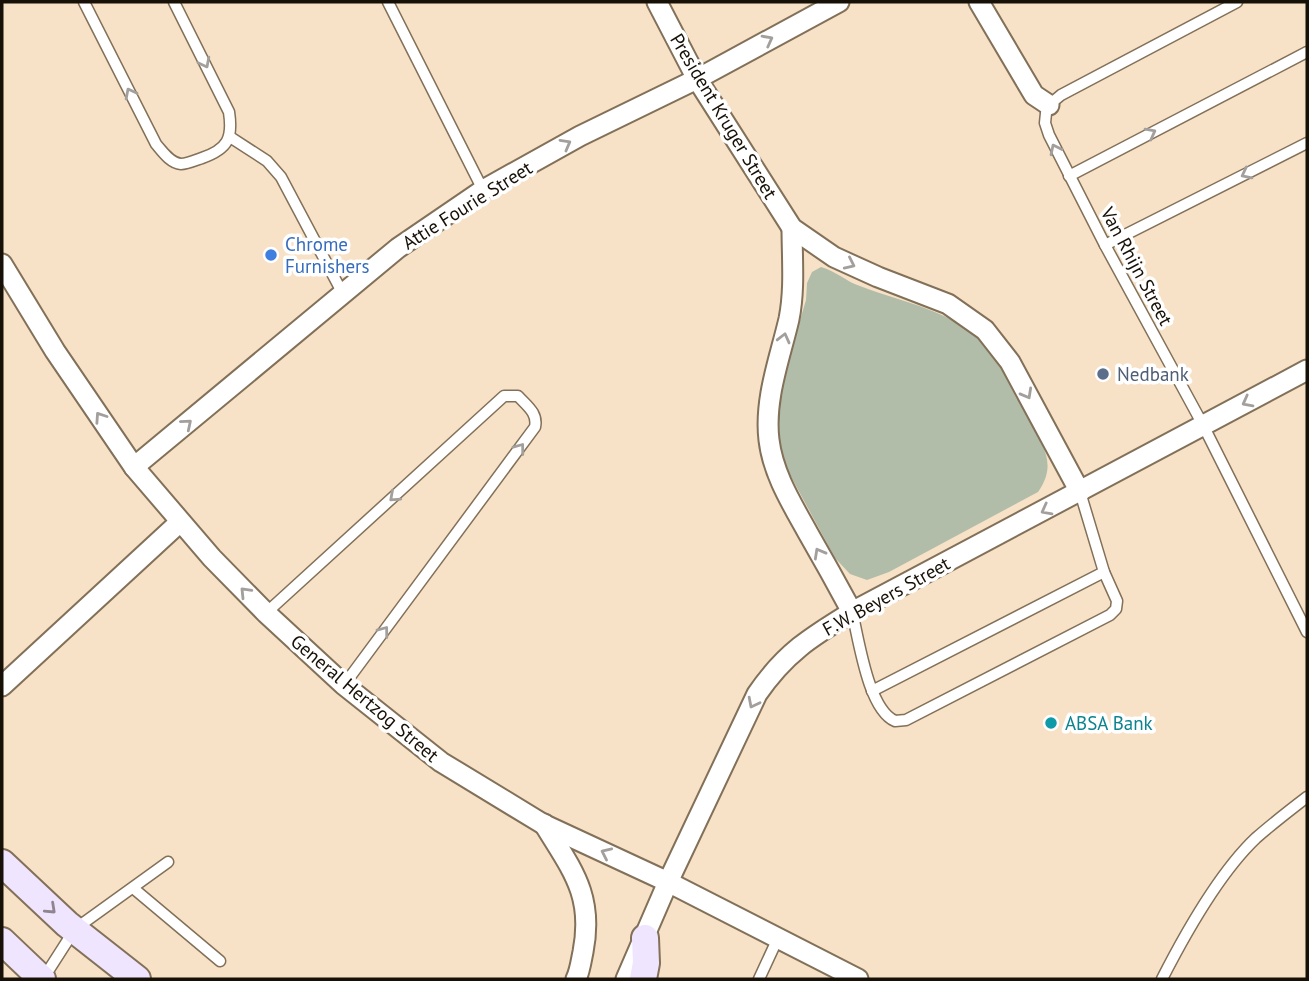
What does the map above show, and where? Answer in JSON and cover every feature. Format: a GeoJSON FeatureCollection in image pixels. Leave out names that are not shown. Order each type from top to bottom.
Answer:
{"type":"FeatureCollection","features":[{"type":"Feature","properties":{"kind":"main road"},"geometry":{"type":"LineString","coordinates":[[2,863],[75,929],[137,979]]}},
{"type":"Feature","properties":{"kind":"main road"},"geometry":{"type":"LineString","coordinates":[[643,979],[646,963],[645,938]]}},
{"type":"Feature","properties":{"kind":"main road"},"geometry":{"type":"LineString","coordinates":[[2,941],[42,979]]}},
{"type":"Feature","properties":{"kind":"street","name":"President Kruger Street"},"geometry":{"type":"LineString","coordinates":[[657,2],[697,79],[792,228],[834,257],[948,304],[985,330],[1010,362],[1080,492]]}},
{"type":"Feature","properties":{"kind":"street","name":"Attie Fourie Street"},"geometry":{"type":"LineString","coordinates":[[134,467],[398,248],[483,190],[580,136],[697,79],[839,2]]}},
{"type":"Feature","properties":{"kind":"street"},"geometry":{"type":"LineString","coordinates":[[979,2],[1034,95],[1049,105]]}},
{"type":"Feature","properties":{"kind":"street"},"geometry":{"type":"LineString","coordinates":[[792,228],[793,278],[789,316],[775,373],[769,416],[769,440],[786,492],[852,612]]}},
{"type":"Feature","properties":{"kind":"street","name":"General Hertzog Street"},"geometry":{"type":"LineString","coordinates":[[2,267],[134,467],[180,522],[266,613],[344,685],[441,762],[543,824],[668,881],[858,979]]}},
{"type":"Feature","properties":{"kind":"street","name":"F.W. Beyers Street"},"geometry":{"type":"LineString","coordinates":[[626,979],[739,729],[764,684],[794,649],[852,612],[1307,370]]}},
{"type":"Feature","properties":{"kind":"street"},"geometry":{"type":"LineString","coordinates":[[2,686],[180,522]]}},
{"type":"Feature","properties":{"kind":"street"},"geometry":{"type":"LineString","coordinates":[[543,824],[571,867],[583,893],[585,941],[576,979]]}},
{"type":"Feature","properties":{"kind":"lane"},"geometry":{"type":"LineString","coordinates":[[84,2],[156,144],[172,161],[181,164],[212,154],[223,147],[230,137],[229,112],[174,2]]}},
{"type":"Feature","properties":{"kind":"lane"},"geometry":{"type":"LineString","coordinates":[[388,2],[483,190]]}},
{"type":"Feature","properties":{"kind":"lane"},"geometry":{"type":"LineString","coordinates":[[1049,105],[1061,95],[1237,2]]}},
{"type":"Feature","properties":{"kind":"lane"},"geometry":{"type":"LineString","coordinates":[[1069,176],[1307,52]]}},
{"type":"Feature","properties":{"kind":"lane","name":"Van Rhijn Street"},"geometry":{"type":"LineString","coordinates":[[1049,105],[1045,123],[1069,176],[1203,425],[1307,632]]}},
{"type":"Feature","properties":{"kind":"lane"},"geometry":{"type":"LineString","coordinates":[[230,137],[267,161],[281,177],[343,294]]}},
{"type":"Feature","properties":{"kind":"lane"},"geometry":{"type":"LineString","coordinates":[[1105,246],[1307,143]]}},
{"type":"Feature","properties":{"kind":"lane"},"geometry":{"type":"LineString","coordinates":[[266,613],[504,396],[518,396],[533,412],[537,420],[535,428],[344,685]]}},
{"type":"Feature","properties":{"kind":"lane"},"geometry":{"type":"LineString","coordinates":[[852,612],[872,691],[883,712],[895,721],[906,720],[1086,628],[1116,609],[1115,592],[1104,572],[1080,492]]}},
{"type":"Feature","properties":{"kind":"lane"},"geometry":{"type":"LineString","coordinates":[[872,691],[1104,572]]}},
{"type":"Feature","properties":{"kind":"lane"},"geometry":{"type":"LineString","coordinates":[[1162,979],[1204,906],[1226,875],[1255,839],[1307,797]]}},
{"type":"Feature","properties":{"kind":"lane"},"geometry":{"type":"LineString","coordinates":[[42,979],[75,929],[168,862]]}},
{"type":"Feature","properties":{"kind":"lane"},"geometry":{"type":"LineString","coordinates":[[133,888],[219,961]]}},
{"type":"Feature","properties":{"kind":"lane"},"geometry":{"type":"LineString","coordinates":[[759,979],[778,938]]}},
{"type":"Feature","properties":{"kind":"green space"},"geometry":{"type":"Polygon","coordinates":[[[821,267],[855,284],[944,316],[975,335],[1000,363],[1040,441],[1048,465],[1044,482],[1038,492],[889,572],[867,580],[850,574],[835,558],[783,462],[776,417],[781,384],[806,300],[807,283],[812,272],[821,267]]]}},
{"type":"Feature","properties":{"kind":"place","name":"Chrome Furnishers"},"geometry":{"type":"Point","coordinates":[271,255]}},
{"type":"Feature","properties":{"kind":"place","name":"Nedbank"},"geometry":{"type":"Point","coordinates":[1103,374]}},
{"type":"Feature","properties":{"kind":"place","name":"ABSA Bank"},"geometry":{"type":"Point","coordinates":[1051,723]}}]}
